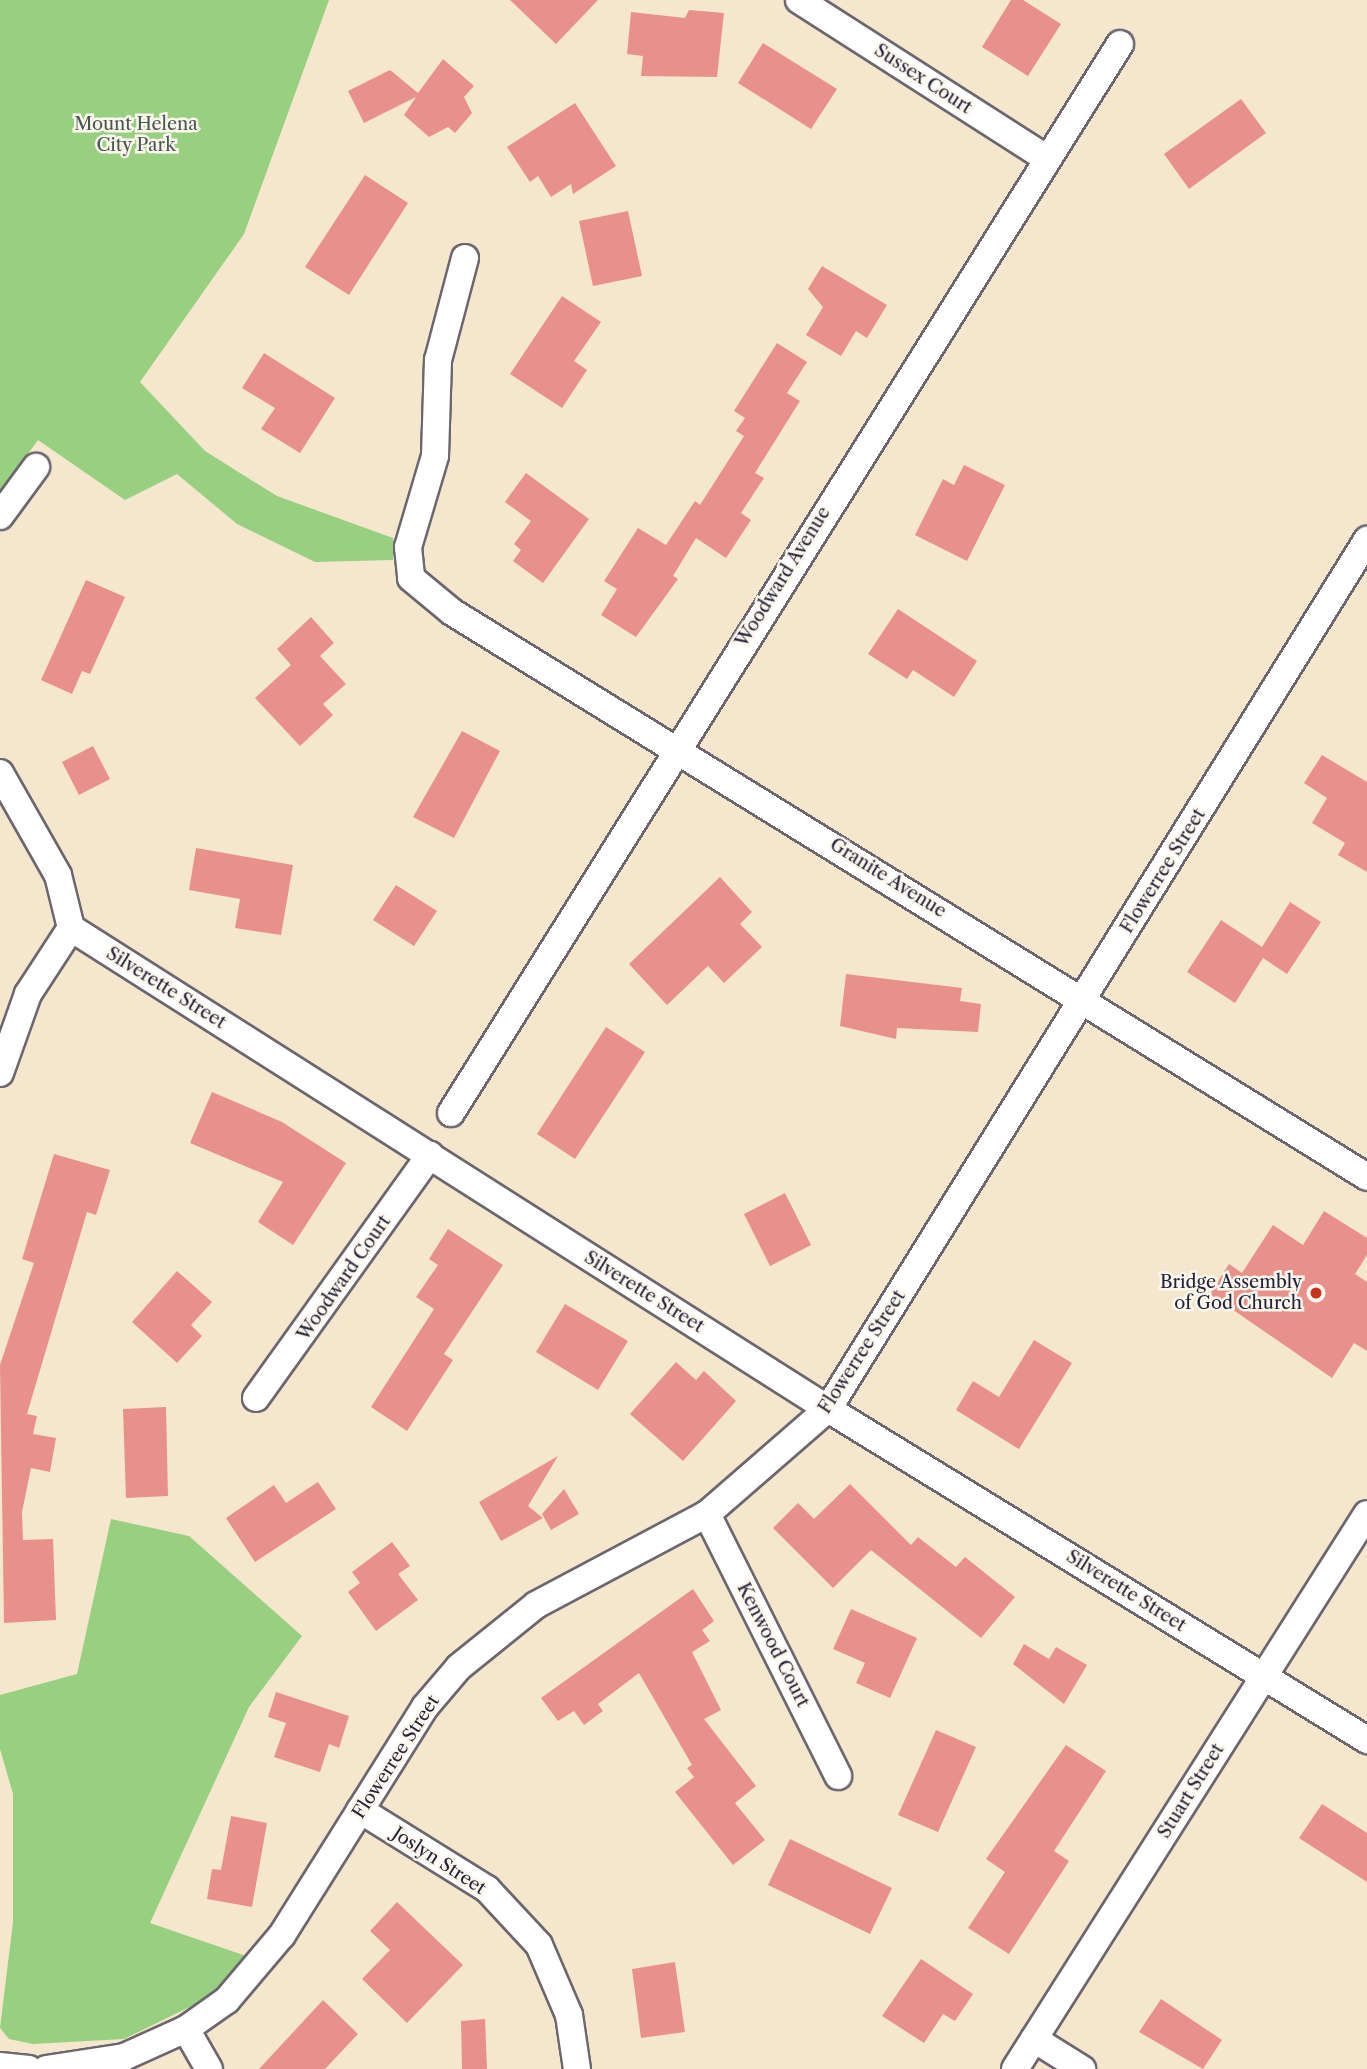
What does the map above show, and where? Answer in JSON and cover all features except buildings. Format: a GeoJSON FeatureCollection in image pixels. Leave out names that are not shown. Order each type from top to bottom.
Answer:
{"type":"FeatureCollection","features":[{"type":"Feature","properties":{"kind":"street","name":"Sussex Court"},"geometry":{"type":"LineString","coordinates":[[799,0],[1048,159]]}},
{"type":"Feature","properties":{"kind":"street","name":"Woodward Avenue"},"geometry":{"type":"LineString","coordinates":[[451,1113],[676,745],[1120,44]]}},
{"type":"Feature","properties":{"kind":"street","name":"Granite Avenue"},"geometry":{"type":"LineString","coordinates":[[465,258],[438,360],[435,456],[408,547],[411,578],[452,612],[676,745],[1083,1002],[1367,1177]]}},
{"type":"Feature","properties":{"kind":"street"},"geometry":{"type":"LineString","coordinates":[[0,516],[36,467]]}},
{"type":"Feature","properties":{"kind":"street","name":"Flowerree Street"},"geometry":{"type":"LineString","coordinates":[[46,2069],[124,2057],[187,2029],[255,1972],[425,1707],[488,1639],[536,1605],[707,1514],[828,1409],[1083,1002],[1367,540]]}},
{"type":"Feature","properties":{"kind":"street"},"geometry":{"type":"LineString","coordinates":[[0,773],[58,876],[71,928],[28,994],[0,1073]]}},
{"type":"Feature","properties":{"kind":"street","name":"Silverette Street"},"geometry":{"type":"LineString","coordinates":[[71,928],[828,1409],[1367,1740]]}},
{"type":"Feature","properties":{"kind":"street","name":"Woodward Court"},"geometry":{"type":"LineString","coordinates":[[256,1398],[430,1155]]}},
{"type":"Feature","properties":{"kind":"street","name":"Kenwood Court"},"geometry":{"type":"LineString","coordinates":[[707,1514],[838,1776]]}},
{"type":"Feature","properties":{"kind":"street","name":"Stuart Street"},"geometry":{"type":"LineString","coordinates":[[1015,2069],[1367,1514]]}},
{"type":"Feature","properties":{"kind":"street","name":"Joslyn Street"},"geometry":{"type":"LineString","coordinates":[[360,1810],[486,1889],[539,1945],[569,2015],[578,2069]]}},
{"type":"Feature","properties":{"kind":"street"},"geometry":{"type":"LineString","coordinates":[[187,2029],[209,2069]]}},
{"type":"Feature","properties":{"kind":"street"},"geometry":{"type":"LineString","coordinates":[[1034,2039],[1082,2069]]}},
{"type":"Feature","properties":{"kind":"street"},"geometry":{"type":"LineString","coordinates":[[0,2066],[29,2069]]}},
{"type":"Feature","properties":{"kind":"green space","name":"Mount Helena City Park"},"geometry":{"type":"Polygon","coordinates":[[[0,0],[329,0],[244,234],[140,382],[205,451],[277,496],[393,538],[393,560],[315,562],[237,524],[177,474],[125,500],[38,440],[0,492],[0,0]]]}},
{"type":"Feature","properties":{"kind":"green space"},"geometry":{"type":"Polygon","coordinates":[[[111,1519],[189,1536],[302,1636],[249,1707],[150,1923],[252,1958],[208,1998],[124,2039],[33,2044],[9,2039],[0,2028],[13,1922],[13,1794],[0,1749],[0,1695],[77,1674],[111,1519]]]}},
{"type":"Feature","properties":{"kind":"place","name":"Bridge Assembly of God Church"},"geometry":{"type":"Point","coordinates":[1316,1293]}}]}
